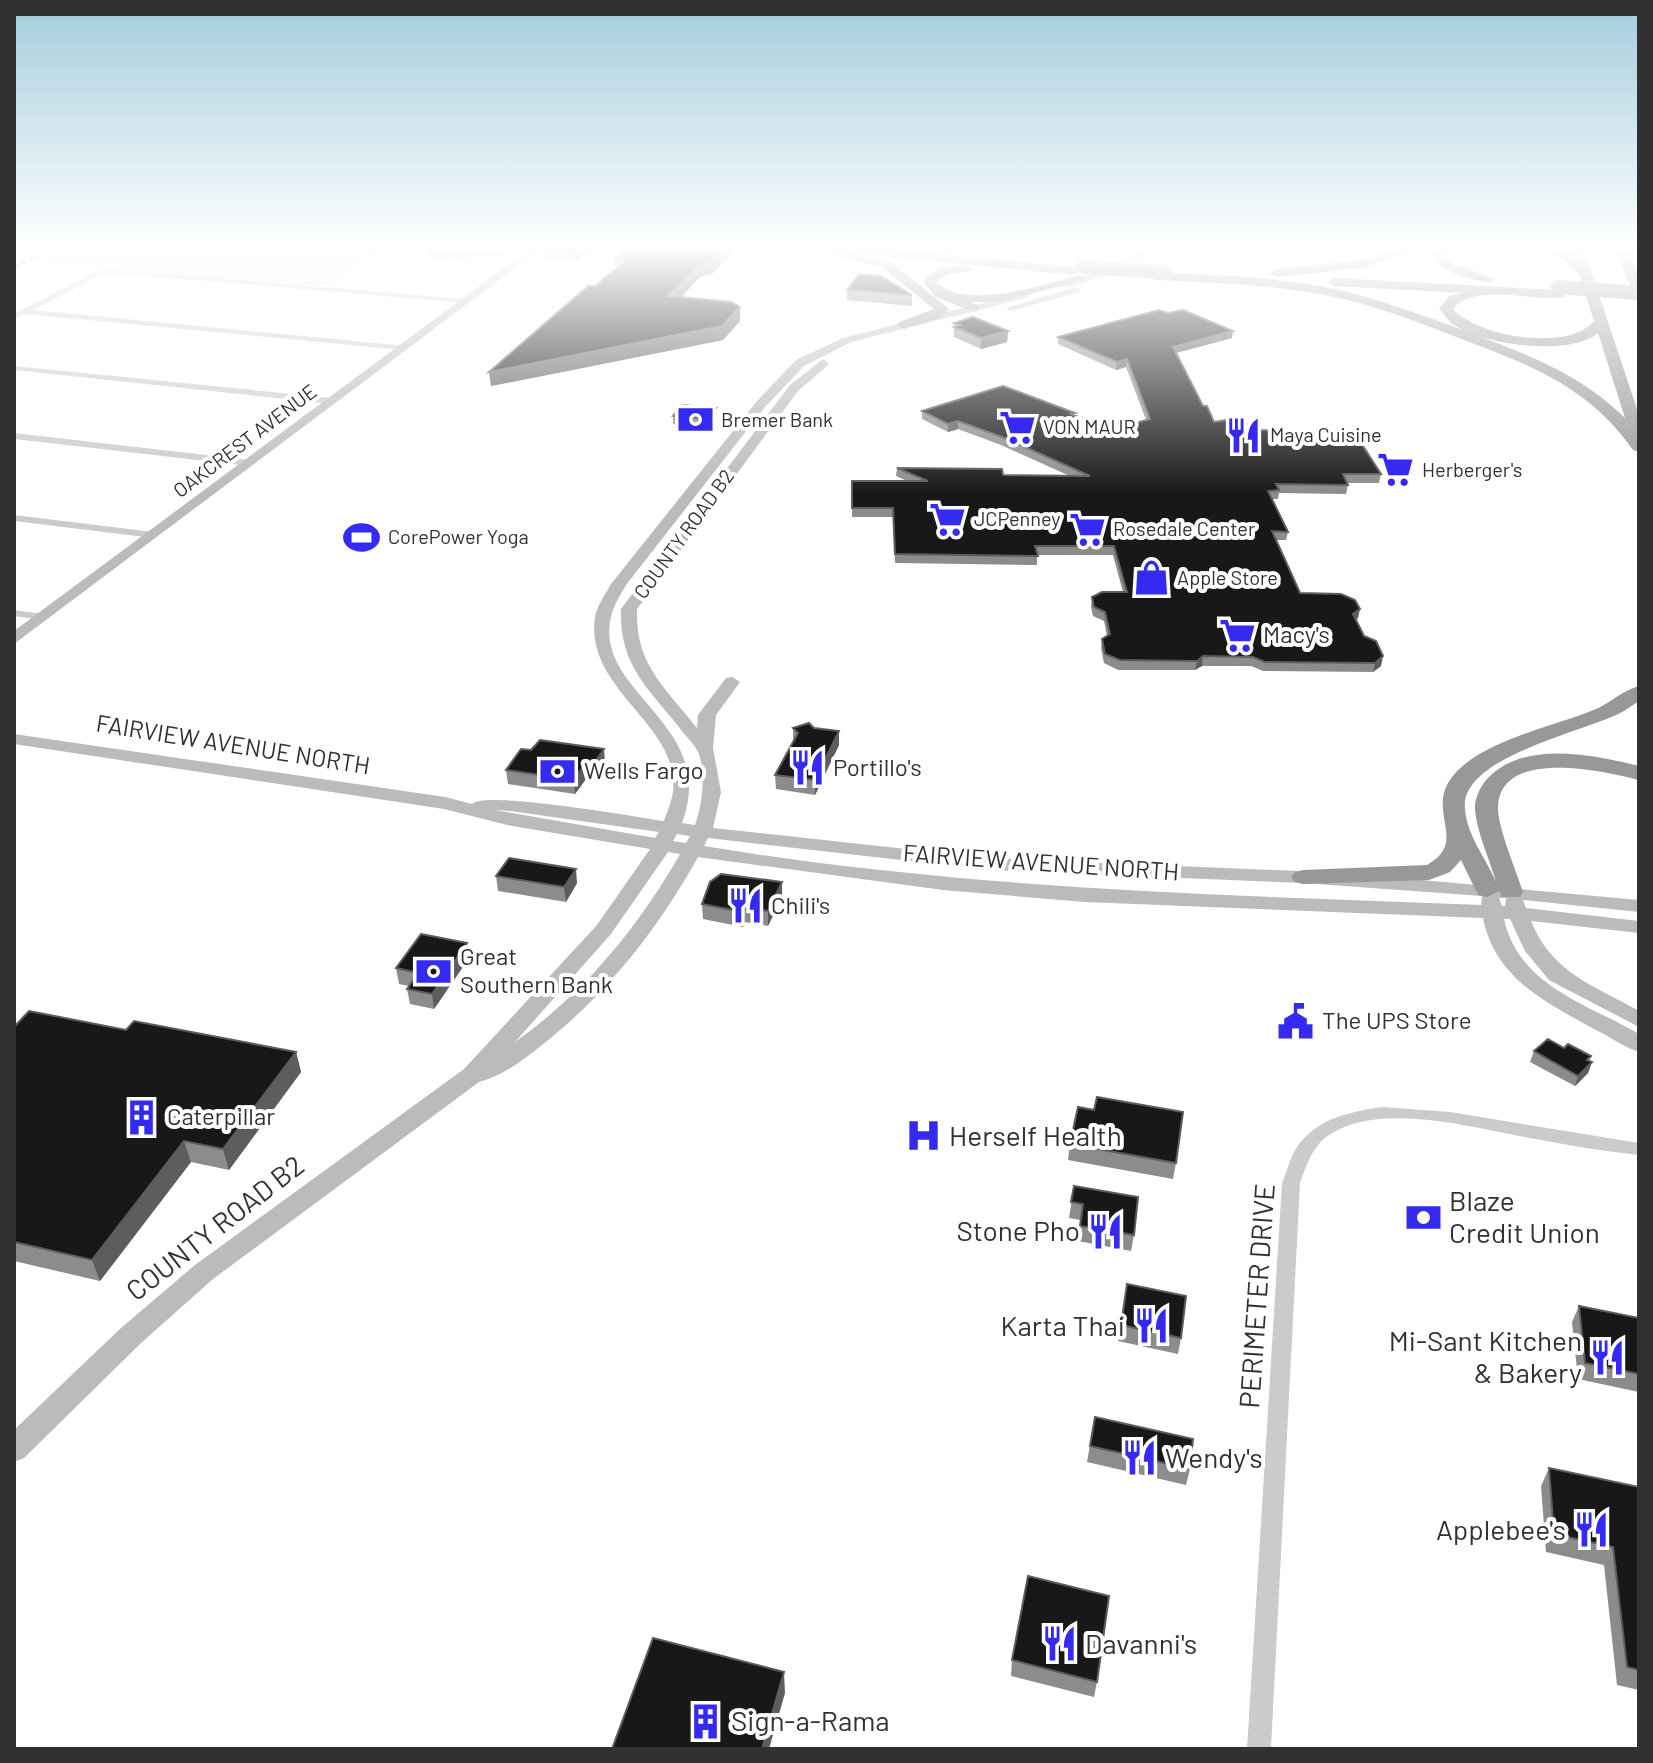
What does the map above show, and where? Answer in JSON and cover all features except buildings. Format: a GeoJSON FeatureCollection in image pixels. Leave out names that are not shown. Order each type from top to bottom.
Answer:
{"type":"FeatureCollection","features":[{"type":"Feature","properties":{"kind":"highway"},"geometry":{"type":"LineString","coordinates":[[1434,329],[1513,359],[1609,409],[1639,447]]}},
{"type":"Feature","properties":{"kind":"highway"},"geometry":{"type":"LineString","coordinates":[[1478,329],[1524,340],[1579,337],[1594,329]]}},
{"type":"Feature","properties":{"kind":"highway"},"geometry":{"type":"LineString","coordinates":[[1602,329],[1639,437]]}},
{"type":"Feature","properties":{"kind":"highway"},"geometry":{"type":"LineString","coordinates":[[1502,902],[1461,835],[1453,799],[1457,787],[1474,768],[1490,758],[1604,713],[1639,692]]}},
{"type":"Feature","properties":{"kind":"highway"},"geometry":{"type":"LineString","coordinates":[[1502,902],[1486,809],[1487,797],[1500,778],[1527,765],[1566,760],[1594,762],[1639,773]]}},
{"type":"Feature","properties":{"kind":"highway"},"geometry":{"type":"LineString","coordinates":[[1303,877],[1429,873],[1446,867],[1456,853],[1461,835]]}},
{"type":"Feature","properties":{"kind":"street"},"geometry":{"type":"LineString","coordinates":[[206,329],[403,348]]}},
{"type":"Feature","properties":{"kind":"street","name":"OAKCREST AVENUE"},"geometry":{"type":"LineString","coordinates":[[14,639],[428,329]]}},
{"type":"Feature","properties":{"kind":"street","name":"COUNTY ROAD B2"},"geometry":{"type":"LineString","coordinates":[[14,1449],[146,1321],[205,1272],[471,1076],[604,933],[631,896],[666,836],[682,792],[675,754],[662,730],[607,661],[602,633],[603,616],[619,584],[787,375],[815,354],[847,340],[888,329]]}},
{"type":"Feature","properties":{"kind":"street","name":"COUNTY ROAD B2"},"geometry":{"type":"LineString","coordinates":[[471,1076],[492,1069],[538,1037],[602,979],[642,931],[697,840],[710,809],[712,784],[705,747],[638,664],[628,635],[629,609],[780,406],[811,371],[851,350],[919,329]]}},
{"type":"Feature","properties":{"kind":"street"},"geometry":{"type":"LineString","coordinates":[[14,368],[332,401]]}},
{"type":"Feature","properties":{"kind":"street"},"geometry":{"type":"LineString","coordinates":[[761,404],[780,406]]}},
{"type":"Feature","properties":{"kind":"street"},"geometry":{"type":"LineString","coordinates":[[14,436],[250,463]]}},
{"type":"Feature","properties":{"kind":"street"},"geometry":{"type":"LineString","coordinates":[[14,518],[153,535]]}},
{"type":"Feature","properties":{"kind":"street"},"geometry":{"type":"LineString","coordinates":[[14,613],[43,617]]}},
{"type":"Feature","properties":{"kind":"street"},"geometry":{"type":"LineString","coordinates":[[705,747],[708,712],[732,682]]}},
{"type":"Feature","properties":{"kind":"street","name":"FAIRVIEW AVENUE NORTH"},"geometry":{"type":"LineString","coordinates":[[14,739],[445,803],[507,819],[697,840],[990,864],[1134,873],[1303,877],[1502,902],[1639,927]]}},
{"type":"Feature","properties":{"kind":"street","name":"FAIRVIEW AVENUE NORTH"},"geometry":{"type":"LineString","coordinates":[[697,840],[821,870],[1034,892],[1639,906]]}},
{"type":"Feature","properties":{"kind":"street"},"geometry":{"type":"LineString","coordinates":[[1502,902],[1545,966],[1639,1020]]}},
{"type":"Feature","properties":{"kind":"street"},"geometry":{"type":"LineString","coordinates":[[1502,902],[1496,931],[1504,952],[1519,972],[1544,990],[1639,1044]]}},
{"type":"Feature","properties":{"kind":"street","name":"PERIMETER DRIVE"},"geometry":{"type":"LineString","coordinates":[[1259,1749],[1291,1183],[1294,1166],[1303,1149],[1332,1125],[1353,1117],[1400,1112],[1639,1149]]}},
{"type":"Feature","properties":{"kind":"place","name":"Bremer Bank"},"geometry":{"type":"Point","coordinates":[695,420]}},
{"type":"Feature","properties":{"kind":"place","name":"VON MAUR"},"geometry":{"type":"Point","coordinates":[1017,427]}},
{"type":"Feature","properties":{"kind":"place","name":"Maya Cuisine"},"geometry":{"type":"Point","coordinates":[1244,435]}},
{"type":"Feature","properties":{"kind":"place","name":"Herberger's"},"geometry":{"type":"Point","coordinates":[1396,470]}},
{"type":"Feature","properties":{"kind":"place","name":"JCPenney"},"geometry":{"type":"Point","coordinates":[948,519]}},
{"type":"Feature","properties":{"kind":"place","name":"Rosedale Center"},"geometry":{"type":"Point","coordinates":[1087,529]}},
{"type":"Feature","properties":{"kind":"place","name":"CorePower Yoga"},"geometry":{"type":"Point","coordinates":[362,537]}},
{"type":"Feature","properties":{"kind":"place","name":"Apple Store"},"geometry":{"type":"Point","coordinates":[1151,578]}},
{"type":"Feature","properties":{"kind":"place","name":"Macy's"},"geometry":{"type":"Point","coordinates":[1237,635]}},
{"type":"Feature","properties":{"kind":"place","name":"Portillo's"},"geometry":{"type":"Point","coordinates":[807,768]}},
{"type":"Feature","properties":{"kind":"place","name":"Wells Fargo"},"geometry":{"type":"Point","coordinates":[558,771]}},
{"type":"Feature","properties":{"kind":"place","name":"Chili's"},"geometry":{"type":"Point","coordinates":[745,906]}},
{"type":"Feature","properties":{"kind":"place","name":"Great Southern Bank"},"geometry":{"type":"Point","coordinates":[434,971]}},
{"type":"Feature","properties":{"kind":"place","name":"The UPS Store"},"geometry":{"type":"Point","coordinates":[1296,1021]}},
{"type":"Feature","properties":{"kind":"place","name":"Caterpillar"},"geometry":{"type":"Point","coordinates":[141,1117]}},
{"type":"Feature","properties":{"kind":"place","name":"Herself Health"},"geometry":{"type":"Point","coordinates":[923,1136]}},
{"type":"Feature","properties":{"kind":"place","name":"Blaze Credit Union"},"geometry":{"type":"Point","coordinates":[1423,1217]}},
{"type":"Feature","properties":{"kind":"place","name":"Stone Pho"},"geometry":{"type":"Point","coordinates":[1106,1231]}},
{"type":"Feature","properties":{"kind":"place","name":"Karta Thai"},"geometry":{"type":"Point","coordinates":[1151,1326]}},
{"type":"Feature","properties":{"kind":"place","name":"Mi-Sant Kitchen & Bakery"},"geometry":{"type":"Point","coordinates":[1608,1357]}},
{"type":"Feature","properties":{"kind":"place","name":"Wendy's"},"geometry":{"type":"Point","coordinates":[1139,1458]}},
{"type":"Feature","properties":{"kind":"place","name":"Applebee's"},"geometry":{"type":"Point","coordinates":[1592,1530]}},
{"type":"Feature","properties":{"kind":"place","name":"Davanni's"},"geometry":{"type":"Point","coordinates":[1059,1644]}},
{"type":"Feature","properties":{"kind":"place","name":"Sign-a-Rama"},"geometry":{"type":"Point","coordinates":[705,1721]}}]}
